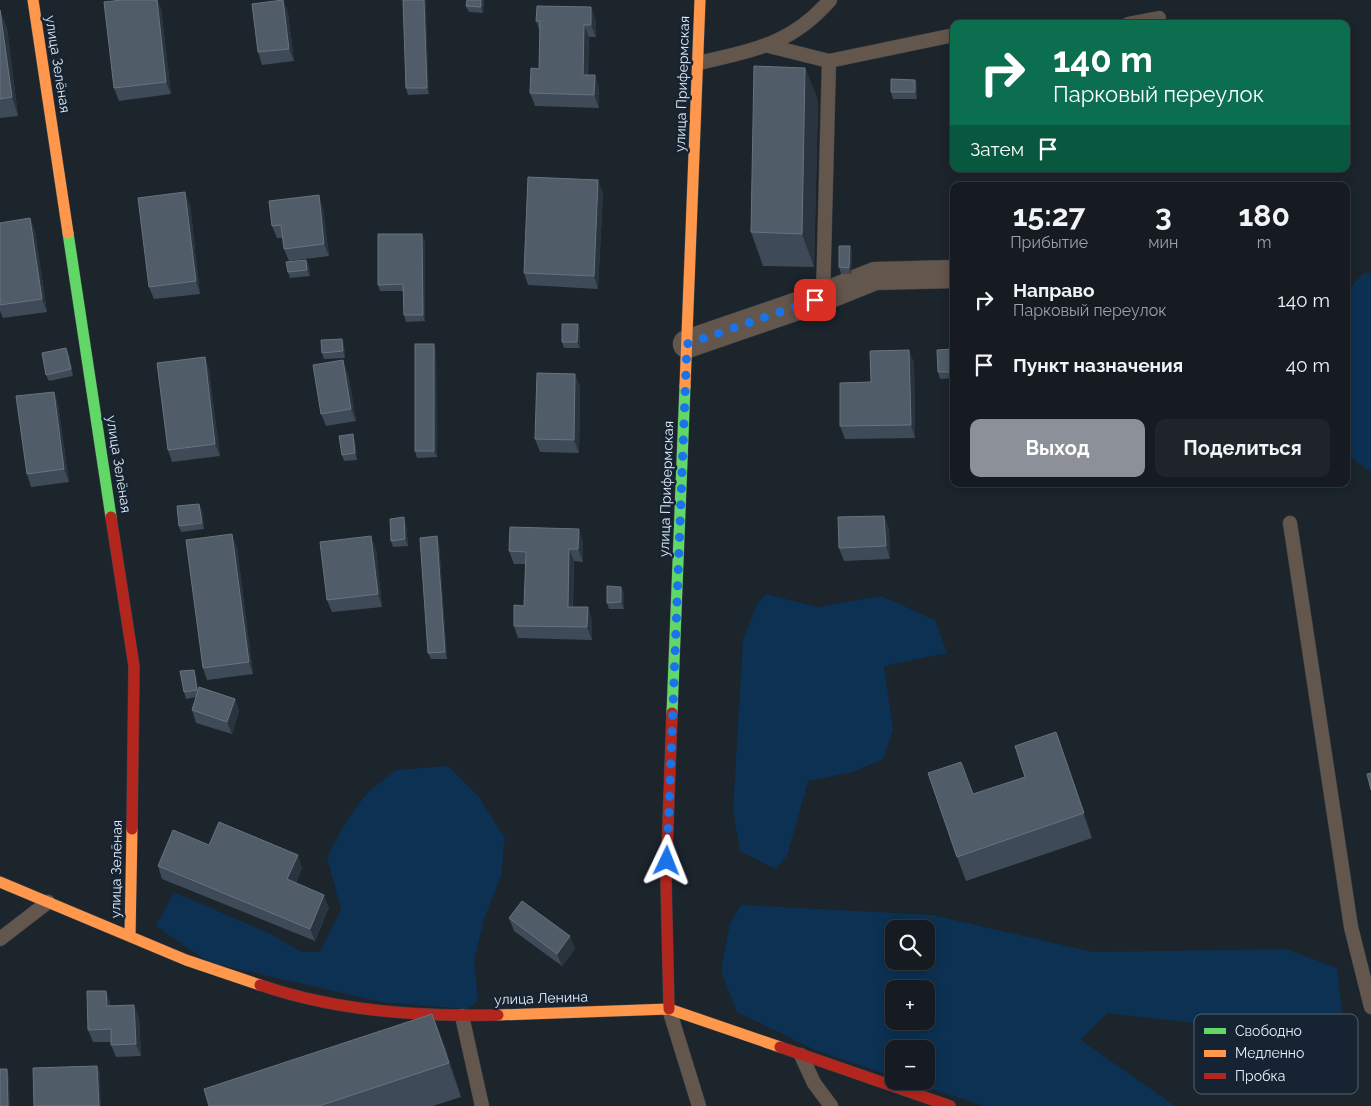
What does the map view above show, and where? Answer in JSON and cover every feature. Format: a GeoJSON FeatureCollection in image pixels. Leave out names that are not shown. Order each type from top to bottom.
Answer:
{"type":"FeatureCollection","features":[{"type":"Feature","properties":{"kind":"street","name":"улица Зелёная"},"geometry":{"type":"LineString","coordinates":[[34,0],[134,666],[130,936]]}},
{"type":"Feature","properties":{"kind":"street","name":"улица Прифермская"},"geometry":{"type":"LineString","coordinates":[[668,1009],[666,880],[700,0]]}},
{"type":"Feature","properties":{"kind":"street"},"geometry":{"type":"LineString","coordinates":[[687,344],[823,297],[875,276],[950,274]]}},
{"type":"Feature","properties":{"kind":"street","name":"улица Ленина"},"geometry":{"type":"LineString","coordinates":[[0,882],[186,960],[278,991],[375,1011],[462,1016],[668,1009],[941,1105]]}},
{"type":"Feature","properties":{"kind":"lane"},"geometry":{"type":"LineString","coordinates":[[699,63],[769,46],[801,28],[830,0]]}},
{"type":"Feature","properties":{"kind":"lane"},"geometry":{"type":"LineString","coordinates":[[1149,20],[1159,18]]}},
{"type":"Feature","properties":{"kind":"lane"},"geometry":{"type":"LineString","coordinates":[[769,46],[829,61],[950,36]]}},
{"type":"Feature","properties":{"kind":"lane"},"geometry":{"type":"LineString","coordinates":[[823,297],[829,61]]}},
{"type":"Feature","properties":{"kind":"lane"},"geometry":{"type":"LineString","coordinates":[[1290,523],[1351,927],[1371,1008]]}},
{"type":"Feature","properties":{"kind":"lane"},"geometry":{"type":"LineString","coordinates":[[0,939],[48,902]]}},
{"type":"Feature","properties":{"kind":"lane"},"geometry":{"type":"LineString","coordinates":[[668,1009],[699,1106]]}},
{"type":"Feature","properties":{"kind":"lane"},"geometry":{"type":"LineString","coordinates":[[462,1016],[482,1106]]}},
{"type":"Feature","properties":{"kind":"lane"},"geometry":{"type":"LineString","coordinates":[[800,1055],[814,1083],[831,1106]]}},
{"type":"Feature","properties":{"kind":"shaded area"},"geometry":{"type":"Polygon","coordinates":[[[1363,273],[1371,273],[1371,472],[1350,457],[1350,289],[1363,273]]]}},
{"type":"Feature","properties":{"kind":"shaded area"},"geometry":{"type":"Polygon","coordinates":[[[766,594],[818,607],[881,596],[935,620],[947,653],[884,666],[893,730],[883,759],[853,772],[808,781],[787,856],[775,869],[740,851],[733,810],[743,639],[757,604],[766,594]]]}},
{"type":"Feature","properties":{"kind":"shaded area"},"geometry":{"type":"Polygon","coordinates":[[[448,766],[478,796],[505,838],[501,876],[484,919],[474,961],[478,1001],[467,1009],[381,1002],[208,962],[156,926],[174,892],[271,934],[301,952],[320,952],[341,909],[327,857],[347,820],[368,792],[396,770],[448,766]]]}},
{"type":"Feature","properties":{"kind":"shaded area"},"geometry":{"type":"Polygon","coordinates":[[[741,905],[932,915],[1093,952],[1286,949],[1337,968],[1343,1014],[1194,1014],[1194,1023],[1107,1013],[1081,1040],[1175,1106],[985,1106],[935,1090],[935,1040],[885,1040],[885,1074],[815,1050],[737,1012],[721,971],[730,923],[741,905]]]}},
{"type":"Feature","properties":{"kind":"building"},"geometry":{"type":"Polygon","coordinates":[[[157,0],[166,82],[114,88],[104,2],[157,0]]]}},
{"type":"Feature","properties":{"kind":"building"},"geometry":{"type":"Polygon","coordinates":[[[283,0],[289,49],[258,52],[252,4],[283,0]]]}},
{"type":"Feature","properties":{"kind":"building"},"geometry":{"type":"Polygon","coordinates":[[[403,0],[424,0],[427,88],[406,88],[403,0]]]}},
{"type":"Feature","properties":{"kind":"building"},"geometry":{"type":"Polygon","coordinates":[[[467,0],[481,0],[481,7],[466,6],[467,0]]]}},
{"type":"Feature","properties":{"kind":"building"},"geometry":{"type":"Polygon","coordinates":[[[537,6],[591,7],[591,25],[584,25],[583,75],[595,75],[594,95],[530,93],[531,68],[539,69],[540,21],[536,21],[537,6]]]}},
{"type":"Feature","properties":{"kind":"building"},"geometry":{"type":"Polygon","coordinates":[[[0,10],[12,97],[0,99],[0,10]]]}},
{"type":"Feature","properties":{"kind":"building"},"geometry":{"type":"Polygon","coordinates":[[[754,66],[805,68],[802,234],[751,232],[754,66]]]}},
{"type":"Feature","properties":{"kind":"building"},"geometry":{"type":"Polygon","coordinates":[[[891,79],[915,80],[915,92],[891,92],[891,79]]]}},
{"type":"Feature","properties":{"kind":"building"},"geometry":{"type":"Polygon","coordinates":[[[528,177],[598,180],[594,276],[524,273],[528,177]]]}},
{"type":"Feature","properties":{"kind":"building"},"geometry":{"type":"Polygon","coordinates":[[[185,192],[196,281],[149,287],[138,198],[185,192]]]}},
{"type":"Feature","properties":{"kind":"building"},"geometry":{"type":"Polygon","coordinates":[[[319,195],[324,244],[284,249],[281,225],[272,226],[269,201],[319,195]]]}},
{"type":"Feature","properties":{"kind":"building"},"geometry":{"type":"Polygon","coordinates":[[[30,218],[42,299],[0,305],[0,223],[30,218]]]}},
{"type":"Feature","properties":{"kind":"building"},"geometry":{"type":"Polygon","coordinates":[[[378,234],[422,234],[423,315],[404,315],[403,284],[378,285],[378,234]]]}},
{"type":"Feature","properties":{"kind":"building"},"geometry":{"type":"Polygon","coordinates":[[[839,246],[850,246],[849,268],[839,267],[839,246]]]}},
{"type":"Feature","properties":{"kind":"building"},"geometry":{"type":"Polygon","coordinates":[[[306,260],[307,270],[288,272],[286,262],[306,260]]]}},
{"type":"Feature","properties":{"kind":"building"},"geometry":{"type":"Polygon","coordinates":[[[562,324],[578,324],[577,342],[562,342],[562,324]]]}},
{"type":"Feature","properties":{"kind":"building"},"geometry":{"type":"Polygon","coordinates":[[[342,339],[343,351],[322,353],[321,340],[342,339]]]}},
{"type":"Feature","properties":{"kind":"building"},"geometry":{"type":"Polygon","coordinates":[[[415,344],[434,344],[434,451],[415,451],[415,344]]]}},
{"type":"Feature","properties":{"kind":"building"},"geometry":{"type":"Polygon","coordinates":[[[66,348],[71,369],[46,375],[42,353],[66,348]]]}},
{"type":"Feature","properties":{"kind":"building"},"geometry":{"type":"Polygon","coordinates":[[[950,349],[950,372],[938,372],[937,350],[950,349]]]}},
{"type":"Feature","properties":{"kind":"building"},"geometry":{"type":"Polygon","coordinates":[[[909,350],[911,425],[840,426],[840,383],[871,382],[870,351],[909,350]]]}},
{"type":"Feature","properties":{"kind":"building"},"geometry":{"type":"Polygon","coordinates":[[[205,357],[215,444],[168,450],[157,363],[205,357]]]}},
{"type":"Feature","properties":{"kind":"building"},"geometry":{"type":"Polygon","coordinates":[[[343,360],[351,409],[321,414],[313,365],[343,360]]]}},
{"type":"Feature","properties":{"kind":"building"},"geometry":{"type":"Polygon","coordinates":[[[537,373],[575,374],[574,440],[535,439],[537,373]]]}},
{"type":"Feature","properties":{"kind":"building"},"geometry":{"type":"Polygon","coordinates":[[[54,392],[64,469],[27,474],[16,396],[54,392]]]}},
{"type":"Feature","properties":{"kind":"building"},"geometry":{"type":"Polygon","coordinates":[[[353,434],[355,453],[342,455],[339,436],[353,434]]]}},
{"type":"Feature","properties":{"kind":"building"},"geometry":{"type":"Polygon","coordinates":[[[199,504],[202,523],[179,526],[177,506],[199,504]]]}},
{"type":"Feature","properties":{"kind":"building"},"geometry":{"type":"Polygon","coordinates":[[[884,516],[886,546],[839,548],[838,517],[884,516]]]}},
{"type":"Feature","properties":{"kind":"building"},"geometry":{"type":"Polygon","coordinates":[[[404,517],[405,539],[391,541],[390,519],[404,517]]]}},
{"type":"Feature","properties":{"kind":"building"},"geometry":{"type":"Polygon","coordinates":[[[510,527],[579,529],[578,549],[569,549],[568,607],[588,607],[587,627],[514,626],[514,605],[524,606],[526,552],[509,551],[510,527]]]}},
{"type":"Feature","properties":{"kind":"building"},"geometry":{"type":"Polygon","coordinates":[[[232,534],[249,662],[203,668],[186,540],[232,534]]]}},
{"type":"Feature","properties":{"kind":"building"},"geometry":{"type":"Polygon","coordinates":[[[371,536],[378,594],[327,600],[320,542],[371,536]]]}},
{"type":"Feature","properties":{"kind":"building"},"geometry":{"type":"Polygon","coordinates":[[[437,536],[445,652],[428,653],[420,538],[437,536]]]}},
{"type":"Feature","properties":{"kind":"building"},"geometry":{"type":"Polygon","coordinates":[[[607,586],[621,587],[621,602],[607,603],[607,586]]]}},
{"type":"Feature","properties":{"kind":"building"},"geometry":{"type":"Polygon","coordinates":[[[194,670],[197,690],[184,692],[180,671],[194,670]]]}},
{"type":"Feature","properties":{"kind":"building"},"geometry":{"type":"Polygon","coordinates":[[[199,687],[235,699],[227,722],[192,710],[199,687]]]}},
{"type":"Feature","properties":{"kind":"building"},"geometry":{"type":"Polygon","coordinates":[[[1056,732],[1084,813],[957,857],[928,773],[961,762],[973,794],[1025,777],[1015,746],[1056,732]]]}},
{"type":"Feature","properties":{"kind":"building"},"geometry":{"type":"Polygon","coordinates":[[[1371,773],[1371,790],[1367,774],[1371,773]]]}},
{"type":"Feature","properties":{"kind":"building"},"geometry":{"type":"Polygon","coordinates":[[[219,822],[298,855],[287,879],[324,895],[310,929],[158,866],[173,830],[209,845],[219,822]]]}},
{"type":"Feature","properties":{"kind":"building"},"geometry":{"type":"Polygon","coordinates":[[[522,901],[570,936],[557,954],[509,918],[522,901]]]}},
{"type":"Feature","properties":{"kind":"building"},"geometry":{"type":"Polygon","coordinates":[[[87,991],[106,991],[107,1006],[134,1005],[136,1044],[111,1045],[111,1029],[88,1030],[87,991]]]}},
{"type":"Feature","properties":{"kind":"building"},"geometry":{"type":"Polygon","coordinates":[[[432,1014],[449,1063],[319,1106],[209,1106],[204,1089],[432,1014]]]}},
{"type":"Feature","properties":{"kind":"building"},"geometry":{"type":"Polygon","coordinates":[[[97,1066],[99,1106],[34,1106],[33,1068],[97,1066]]]}},
{"type":"Feature","properties":{"kind":"building"},"geometry":{"type":"Polygon","coordinates":[[[0,1069],[7,1069],[8,1106],[0,1106],[0,1069]]]}},
{"type":"Feature","properties":{"kind":"traffic: fast"},"geometry":{"type":"LineString","coordinates":[[68,233],[111,517]]}},
{"type":"Feature","properties":{"kind":"traffic: fast"},"geometry":{"type":"LineString","coordinates":[[672,713],[685,386]]}},
{"type":"Feature","properties":{"kind":"traffic: slow"},"geometry":{"type":"LineString","coordinates":[[33,0],[68,233]]}},
{"type":"Feature","properties":{"kind":"traffic: slow"},"geometry":{"type":"LineString","coordinates":[[685,386],[700,0]]}},
{"type":"Feature","properties":{"kind":"traffic: slow"},"geometry":{"type":"LineString","coordinates":[[130,936],[132,829]]}},
{"type":"Feature","properties":{"kind":"traffic: slow"},"geometry":{"type":"LineString","coordinates":[[0,882],[186,960],[260,985]]}},
{"type":"Feature","properties":{"kind":"traffic: slow"},"geometry":{"type":"LineString","coordinates":[[498,1015],[669,1009],[780,1047]]}},
{"type":"Feature","properties":{"kind":"traffic: jam"},"geometry":{"type":"LineString","coordinates":[[111,517],[134,666],[132,829]]}},
{"type":"Feature","properties":{"kind":"traffic: jam"},"geometry":{"type":"LineString","coordinates":[[669,1009],[666,880],[672,713]]}},
{"type":"Feature","properties":{"kind":"traffic: jam"},"geometry":{"type":"LineString","coordinates":[[260,985],[318,1001],[378,1010],[438,1015],[498,1015]]}},
{"type":"Feature","properties":{"kind":"traffic: jam"},"geometry":{"type":"LineString","coordinates":[[780,1047],[950,1106]]}},
{"type":"Feature","properties":{"kind":"route"},"geometry":{"type":"LineString","coordinates":[[667,861],[687,344],[815,300]]}}]}
